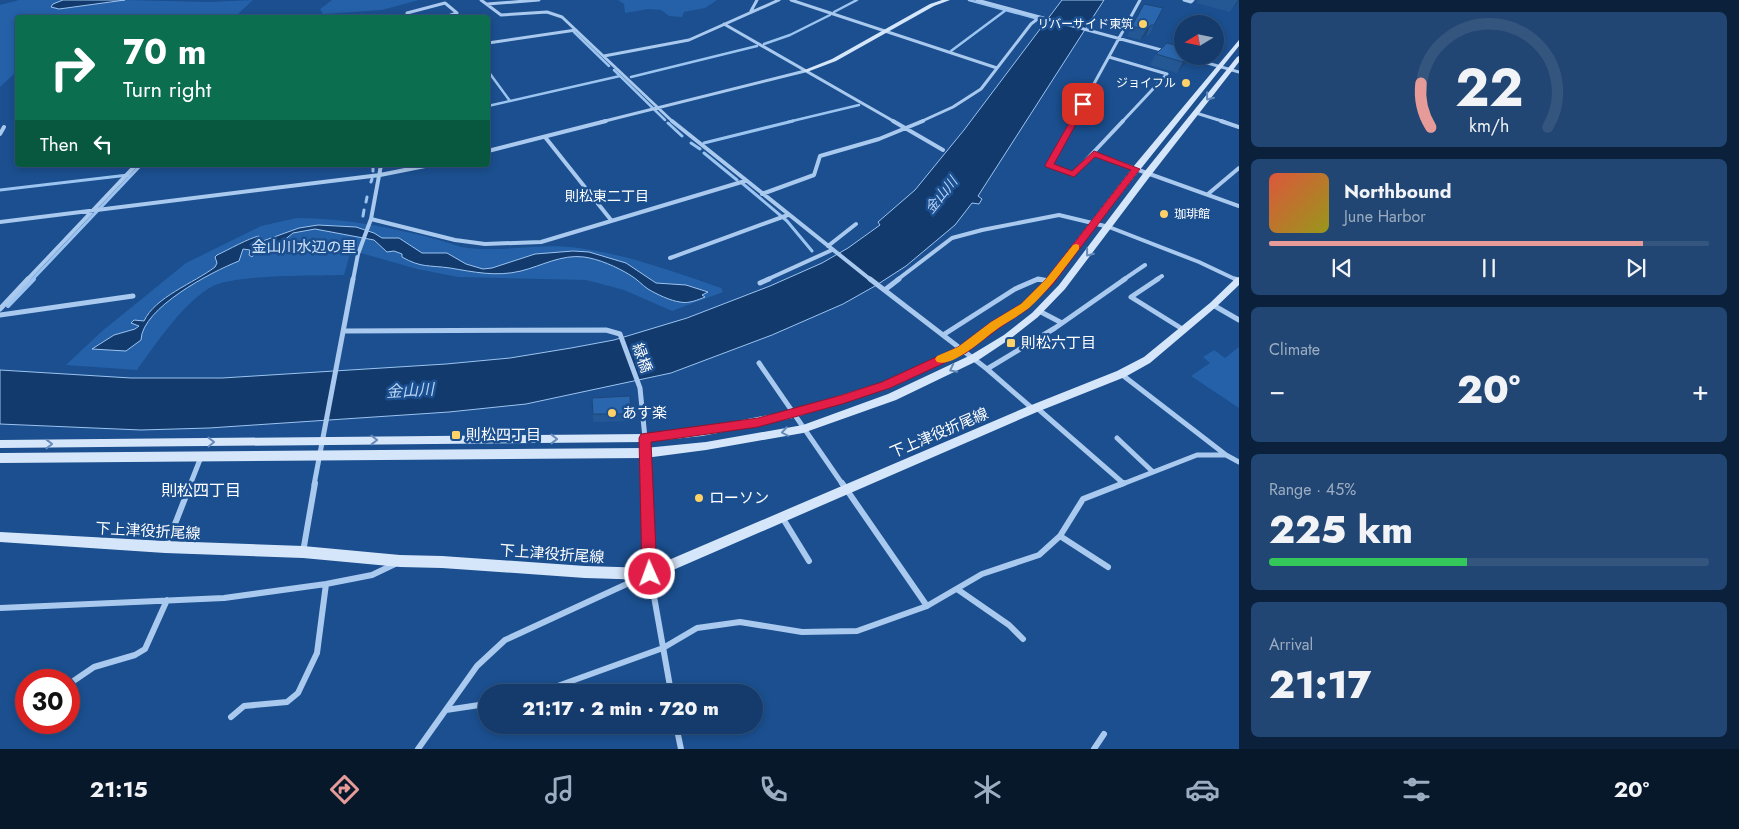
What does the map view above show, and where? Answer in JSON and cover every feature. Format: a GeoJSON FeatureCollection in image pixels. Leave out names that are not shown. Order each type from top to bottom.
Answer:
{"type":"FeatureCollection","features":[{"type":"Feature","properties":{"kind":"street"},"geometry":{"type":"LineString","coordinates":[[481,0],[501,15],[547,12],[562,17],[678,127],[833,251],[974,358],[1034,409],[1078,442],[1123,483]]}},
{"type":"Feature","properties":{"kind":"street"},"geometry":{"type":"LineString","coordinates":[[486,4],[539,0]]}},
{"type":"Feature","properties":{"kind":"street"},"geometry":{"type":"LineString","coordinates":[[751,11],[757,0]]}},
{"type":"Feature","properties":{"kind":"street"},"geometry":{"type":"LineString","coordinates":[[604,56],[689,40],[779,0]]}},
{"type":"Feature","properties":{"kind":"street"},"geometry":{"type":"LineString","coordinates":[[791,0],[997,68]]}},
{"type":"Feature","properties":{"kind":"street"},"geometry":{"type":"LineString","coordinates":[[490,151],[805,71],[834,60],[932,5],[947,0]]}},
{"type":"Feature","properties":{"kind":"street"},"geometry":{"type":"LineString","coordinates":[[977,0],[1174,54]]}},
{"type":"Feature","properties":{"kind":"street"},"geometry":{"type":"LineString","coordinates":[[1109,58],[1167,74],[1074,174],[1049,165],[1140,0]]}},
{"type":"Feature","properties":{"kind":"street"},"geometry":{"type":"LineString","coordinates":[[1184,0],[1192,2],[1193,0]]}},
{"type":"Feature","properties":{"kind":"street"},"geometry":{"type":"LineString","coordinates":[[407,15],[407,13],[445,3],[457,13],[451,15]]}},
{"type":"Feature","properties":{"kind":"street"},"geometry":{"type":"LineString","coordinates":[[762,194],[814,174],[820,156],[906,129],[953,107],[981,88],[1031,24],[1042,18]]}},
{"type":"Feature","properties":{"kind":"street"},"geometry":{"type":"LineString","coordinates":[[724,24],[943,150]]}},
{"type":"Feature","properties":{"kind":"street"},"geometry":{"type":"LineString","coordinates":[[490,43],[576,30]]}},
{"type":"Feature","properties":{"kind":"street"},"geometry":{"type":"LineString","coordinates":[[0,444],[645,438],[758,422],[794,414],[886,385],[962,350],[1024,306],[1049,282],[1136,169],[1239,42]]}},
{"type":"Feature","properties":{"kind":"street"},"geometry":{"type":"LineString","coordinates":[[0,458],[645,454],[706,446],[803,429],[892,397],[974,358],[1007,337],[1039,311],[1062,287],[1196,113],[1235,70],[1239,58]]}},
{"type":"Feature","properties":{"kind":"street"},"geometry":{"type":"LineString","coordinates":[[1216,65],[1235,70]]}},
{"type":"Feature","properties":{"kind":"street"},"geometry":{"type":"LineString","coordinates":[[1196,113],[1239,127]]}},
{"type":"Feature","properties":{"kind":"street"},"geometry":{"type":"LineString","coordinates":[[0,134],[4,127]]}},
{"type":"Feature","properties":{"kind":"street"},"geometry":{"type":"LineString","coordinates":[[545,137],[611,220]]}},
{"type":"Feature","properties":{"kind":"street"},"geometry":{"type":"LineString","coordinates":[[1094,154],[1239,206]]}},
{"type":"Feature","properties":{"kind":"street"},"geometry":{"type":"LineString","coordinates":[[0,309],[134,167]]}},
{"type":"Feature","properties":{"kind":"street"},"geometry":{"type":"LineString","coordinates":[[303,552],[322,440],[360,251],[371,219],[381,167]]}},
{"type":"Feature","properties":{"kind":"street"},"geometry":{"type":"LineString","coordinates":[[0,222],[380,175],[420,167]]}},
{"type":"Feature","properties":{"kind":"street"},"geometry":{"type":"LineString","coordinates":[[1208,194],[1239,168]]}},
{"type":"Feature","properties":{"kind":"street"},"geometry":{"type":"LineString","coordinates":[[371,219],[455,240],[485,244],[541,242],[745,180]]}},
{"type":"Feature","properties":{"kind":"street"},"geometry":{"type":"LineString","coordinates":[[670,258],[788,215]]}},
{"type":"Feature","properties":{"kind":"street"},"geometry":{"type":"LineString","coordinates":[[884,288],[952,238],[982,230],[1059,215],[1108,227],[1199,262],[1239,281]]}},
{"type":"Feature","properties":{"kind":"street"},"geometry":{"type":"LineString","coordinates":[[828,246],[856,224]]}},
{"type":"Feature","properties":{"kind":"street"},"geometry":{"type":"LineString","coordinates":[[760,283],[833,251]]}},
{"type":"Feature","properties":{"kind":"street"},"geometry":{"type":"LineString","coordinates":[[987,369],[1062,323],[1145,265]]}},
{"type":"Feature","properties":{"kind":"street"},"geometry":{"type":"LineString","coordinates":[[1162,276],[1130,297],[1184,330]]}},
{"type":"Feature","properties":{"kind":"street"},"geometry":{"type":"LineString","coordinates":[[943,335],[1015,289],[1038,279],[1049,282]]}},
{"type":"Feature","properties":{"kind":"street","name":"下上津役折尾線"},"geometry":{"type":"LineString","coordinates":[[0,537],[165,547],[303,552],[400,561],[650,574],[846,488],[1121,374],[1147,360],[1239,281]]}},
{"type":"Feature","properties":{"kind":"street"},"geometry":{"type":"LineString","coordinates":[[0,315],[133,296]]}},
{"type":"Feature","properties":{"kind":"street"},"geometry":{"type":"LineString","coordinates":[[1213,305],[1239,320]]}},
{"type":"Feature","properties":{"kind":"street"},"geometry":{"type":"LineString","coordinates":[[1039,311],[1062,323]]}},
{"type":"Feature","properties":{"kind":"street","name":"緑橋"},"geometry":{"type":"LineString","coordinates":[[344,331],[606,330],[620,334],[640,388],[645,438],[650,574],[670,684]]}},
{"type":"Feature","properties":{"kind":"street"},"geometry":{"type":"LineString","coordinates":[[759,363],[927,606]]}},
{"type":"Feature","properties":{"kind":"street"},"geometry":{"type":"LineString","coordinates":[[1121,374],[1226,455],[1239,462]]}},
{"type":"Feature","properties":{"kind":"street"},"geometry":{"type":"LineString","coordinates":[[1117,438],[1153,472]]}},
{"type":"Feature","properties":{"kind":"street"},"geometry":{"type":"LineString","coordinates":[[562,684],[663,648],[697,628],[740,622],[802,632],[857,631],[927,606],[982,574],[1039,555],[1060,536],[1083,499],[1197,454],[1226,455]]}},
{"type":"Feature","properties":{"kind":"street"},"geometry":{"type":"LineString","coordinates":[[165,547],[201,456]]}},
{"type":"Feature","properties":{"kind":"street"},"geometry":{"type":"LineString","coordinates":[[781,517],[809,561]]}},
{"type":"Feature","properties":{"kind":"street"},"geometry":{"type":"LineString","coordinates":[[1060,536],[1108,567]]}},
{"type":"Feature","properties":{"kind":"street"},"geometry":{"type":"LineString","coordinates":[[0,608],[224,598],[326,584],[372,575],[400,561]]}},
{"type":"Feature","properties":{"kind":"street"},"geometry":{"type":"LineString","coordinates":[[418,749],[477,666],[505,640],[650,574]]}},
{"type":"Feature","properties":{"kind":"street"},"geometry":{"type":"LineString","coordinates":[[231,717],[244,706],[286,702],[298,693],[317,653],[326,584]]}},
{"type":"Feature","properties":{"kind":"street"},"geometry":{"type":"LineString","coordinates":[[957,589],[1009,625],[1023,639]]}},
{"type":"Feature","properties":{"kind":"street"},"geometry":{"type":"LineString","coordinates":[[80,677],[94,667],[135,655],[146,649],[167,600]]}},
{"type":"Feature","properties":{"kind":"street"},"geometry":{"type":"LineString","coordinates":[[446,710],[478,705]]}},
{"type":"Feature","properties":{"kind":"street"},"geometry":{"type":"LineString","coordinates":[[678,734],[682,749]]}},
{"type":"Feature","properties":{"kind":"street"},"geometry":{"type":"LineString","coordinates":[[1094,749],[1104,734]]}},
{"type":"Feature","properties":{"kind":"green space"},"geometry":{"type":"Polygon","coordinates":[[[19,0],[63,0],[53,4],[59,9],[125,0],[209,2],[253,0],[238,14],[233,15],[15,15],[15,73],[0,87],[0,5],[19,0]]]}},
{"type":"Feature","properties":{"kind":"green space"},"geometry":{"type":"Polygon","coordinates":[[[332,0],[419,0],[382,10],[323,14],[320,9],[332,0]]]}},
{"type":"Feature","properties":{"kind":"green space"},"geometry":{"type":"Polygon","coordinates":[[[618,0],[717,0],[705,8],[684,12],[682,17],[669,16],[661,10],[649,9],[625,13],[624,4],[618,0]]]}},
{"type":"Feature","properties":{"kind":"green space","name":"金山川水辺の里"},"geometry":{"type":"Polygon","coordinates":[[[297,218],[333,220],[387,228],[475,249],[557,246],[590,250],[666,269],[721,288],[723,292],[672,311],[624,290],[586,280],[458,277],[417,269],[361,253],[350,254],[344,275],[255,278],[222,283],[211,287],[190,303],[180,314],[137,370],[66,365],[101,332],[186,263],[261,226],[297,218]]]}},
{"type":"Feature","properties":{"kind":"green space"},"geometry":{"type":"Polygon","coordinates":[[[1239,347],[1239,408],[1191,376],[1210,363],[1203,357],[1214,350],[1225,358],[1239,347]]]}},
{"type":"Feature","properties":{"kind":"water"},"geometry":{"type":"Polygon","coordinates":[[[63,0],[125,0],[59,9],[51,7],[53,4],[63,0]]]}},
{"type":"Feature","properties":{"kind":"water","name":"金山川"},"geometry":{"type":"Polygon","coordinates":[[[1062,0],[1104,0],[978,196],[982,199],[979,204],[972,203],[955,225],[906,266],[875,286],[843,304],[772,335],[671,373],[526,404],[449,412],[209,428],[141,430],[0,424],[0,370],[131,378],[222,378],[446,364],[510,358],[614,340],[687,318],[770,286],[822,263],[848,248],[880,225],[878,222],[915,190],[964,130],[1062,0]]]}},
{"type":"Feature","properties":{"kind":"water"},"geometry":{"type":"Polygon","coordinates":[[[318,225],[356,227],[382,238],[399,238],[422,253],[447,253],[466,264],[483,269],[492,268],[535,254],[573,251],[589,252],[626,263],[656,283],[686,285],[708,292],[702,295],[705,297],[693,301],[672,300],[651,291],[619,269],[602,261],[584,257],[568,257],[521,271],[503,274],[425,266],[409,261],[402,257],[402,254],[394,251],[387,252],[374,240],[315,229],[293,233],[273,249],[258,249],[252,257],[249,255],[250,250],[243,249],[239,261],[196,282],[165,304],[144,328],[141,340],[126,351],[92,349],[114,335],[139,326],[131,323],[134,320],[144,321],[149,312],[166,298],[215,267],[217,263],[215,257],[217,255],[255,237],[259,236],[258,241],[260,242],[299,228],[318,225]]]}},
{"type":"Feature","properties":{"kind":"building"},"geometry":{"type":"Polygon","coordinates":[[[1144,4],[1163,8],[1154,25],[1151,25],[1146,30],[1132,26],[1144,4]]]}},
{"type":"Feature","properties":{"kind":"building"},"geometry":{"type":"Polygon","coordinates":[[[1167,43],[1174,45],[1174,59],[1156,54],[1167,43]]]}},
{"type":"Feature","properties":{"kind":"building"},"geometry":{"type":"Polygon","coordinates":[[[630,396],[631,414],[593,414],[592,398],[630,396]]]}},
{"type":"Feature","properties":{"kind":"waterway"},"geometry":{"type":"LineString","coordinates":[[834,12],[857,0]]}},
{"type":"Feature","properties":{"kind":"waterway"},"geometry":{"type":"LineString","coordinates":[[969,0],[1006,10]]}},
{"type":"Feature","properties":{"kind":"waterway"},"geometry":{"type":"LineString","coordinates":[[951,51],[1006,10]]}},
{"type":"Feature","properties":{"kind":"waterway"},"geometry":{"type":"LineString","coordinates":[[1006,10],[1035,18]]}},
{"type":"Feature","properties":{"kind":"waterway"},"geometry":{"type":"LineString","coordinates":[[764,44],[790,35],[830,15]]}},
{"type":"Feature","properties":{"kind":"waterway"},"geometry":{"type":"LineString","coordinates":[[574,32],[609,66]]}},
{"type":"Feature","properties":{"kind":"waterway"},"geometry":{"type":"LineString","coordinates":[[631,77],[757,46]]}},
{"type":"Feature","properties":{"kind":"waterway"},"geometry":{"type":"LineString","coordinates":[[614,70],[665,120]]}},
{"type":"Feature","properties":{"kind":"waterway"},"geometry":{"type":"LineString","coordinates":[[490,74],[510,101]]}},
{"type":"Feature","properties":{"kind":"waterway"},"geometry":{"type":"LineString","coordinates":[[510,101],[620,76]]}},
{"type":"Feature","properties":{"kind":"waterway"},"geometry":{"type":"LineString","coordinates":[[490,106],[510,101]]}},
{"type":"Feature","properties":{"kind":"waterway"},"geometry":{"type":"LineString","coordinates":[[788,122],[859,105]]}},
{"type":"Feature","properties":{"kind":"waterway"},"geometry":{"type":"LineString","coordinates":[[704,143],[793,121]]}},
{"type":"Feature","properties":{"kind":"waterway"},"geometry":{"type":"LineString","coordinates":[[668,123],[682,136]]}},
{"type":"Feature","properties":{"kind":"waterway"},"geometry":{"type":"LineString","coordinates":[[691,143],[700,149]]}},
{"type":"Feature","properties":{"kind":"waterway"},"geometry":{"type":"LineString","coordinates":[[704,153],[737,180]]}},
{"type":"Feature","properties":{"kind":"waterway"},"geometry":{"type":"LineString","coordinates":[[32,280],[139,167]]}},
{"type":"Feature","properties":{"kind":"waterway"},"geometry":{"type":"LineString","coordinates":[[0,190],[128,175]]}},
{"type":"Feature","properties":{"kind":"waterway"},"geometry":{"type":"LineString","coordinates":[[742,183],[787,221],[812,251]]}},
{"type":"Feature","properties":{"kind":"waterway"},"geometry":{"type":"LineString","coordinates":[[366,202],[367,197]]}},
{"type":"Feature","properties":{"kind":"waterway"},"geometry":{"type":"LineString","coordinates":[[363,216],[364,210]]}},
{"type":"Feature","properties":{"kind":"waterway"},"geometry":{"type":"LineString","coordinates":[[8,306],[34,279]]}},
{"type":"Feature","properties":{"kind":"slow traffic"},"geometry":{"type":"LineString","coordinates":[[941,359],[962,350],[1024,306],[1049,282],[1076,247]]}},
{"type":"Feature","properties":{"kind":"place","name":"リバーサイド東筑"},"geometry":{"type":"Point","coordinates":[1143,24]}},
{"type":"Feature","properties":{"kind":"place","name":"ジョイフル"},"geometry":{"type":"Point","coordinates":[1186,83]}},
{"type":"Feature","properties":{"kind":"place","name":"珈琲館"},"geometry":{"type":"Point","coordinates":[1164,214]}},
{"type":"Feature","properties":{"kind":"place","name":"則松六丁目"},"geometry":{"type":"Point","coordinates":[1011,343]}},
{"type":"Feature","properties":{"kind":"place","name":"あす楽"},"geometry":{"type":"Point","coordinates":[612,413]}},
{"type":"Feature","properties":{"kind":"place","name":"則松四丁目"},"geometry":{"type":"Point","coordinates":[456,435]}},
{"type":"Feature","properties":{"kind":"place","name":"ローソン"},"geometry":{"type":"Point","coordinates":[699,498]}},
{"type":"Feature","properties":{"kind":"district","name":"則松東二丁目"},"geometry":{"type":"Point","coordinates":[607,196]}},
{"type":"Feature","properties":{"kind":"district","name":"則松四丁目"},"geometry":{"type":"Point","coordinates":[201,490]}},
{"type":"Feature","properties":{"kind":"route"},"geometry":{"type":"LineString","coordinates":[[650,574],[645,438],[702,432],[758,422],[794,414],[886,385],[962,350],[1024,306],[1049,282],[1136,169],[1094,154],[1074,174],[1049,165],[1083,104]]}}]}
